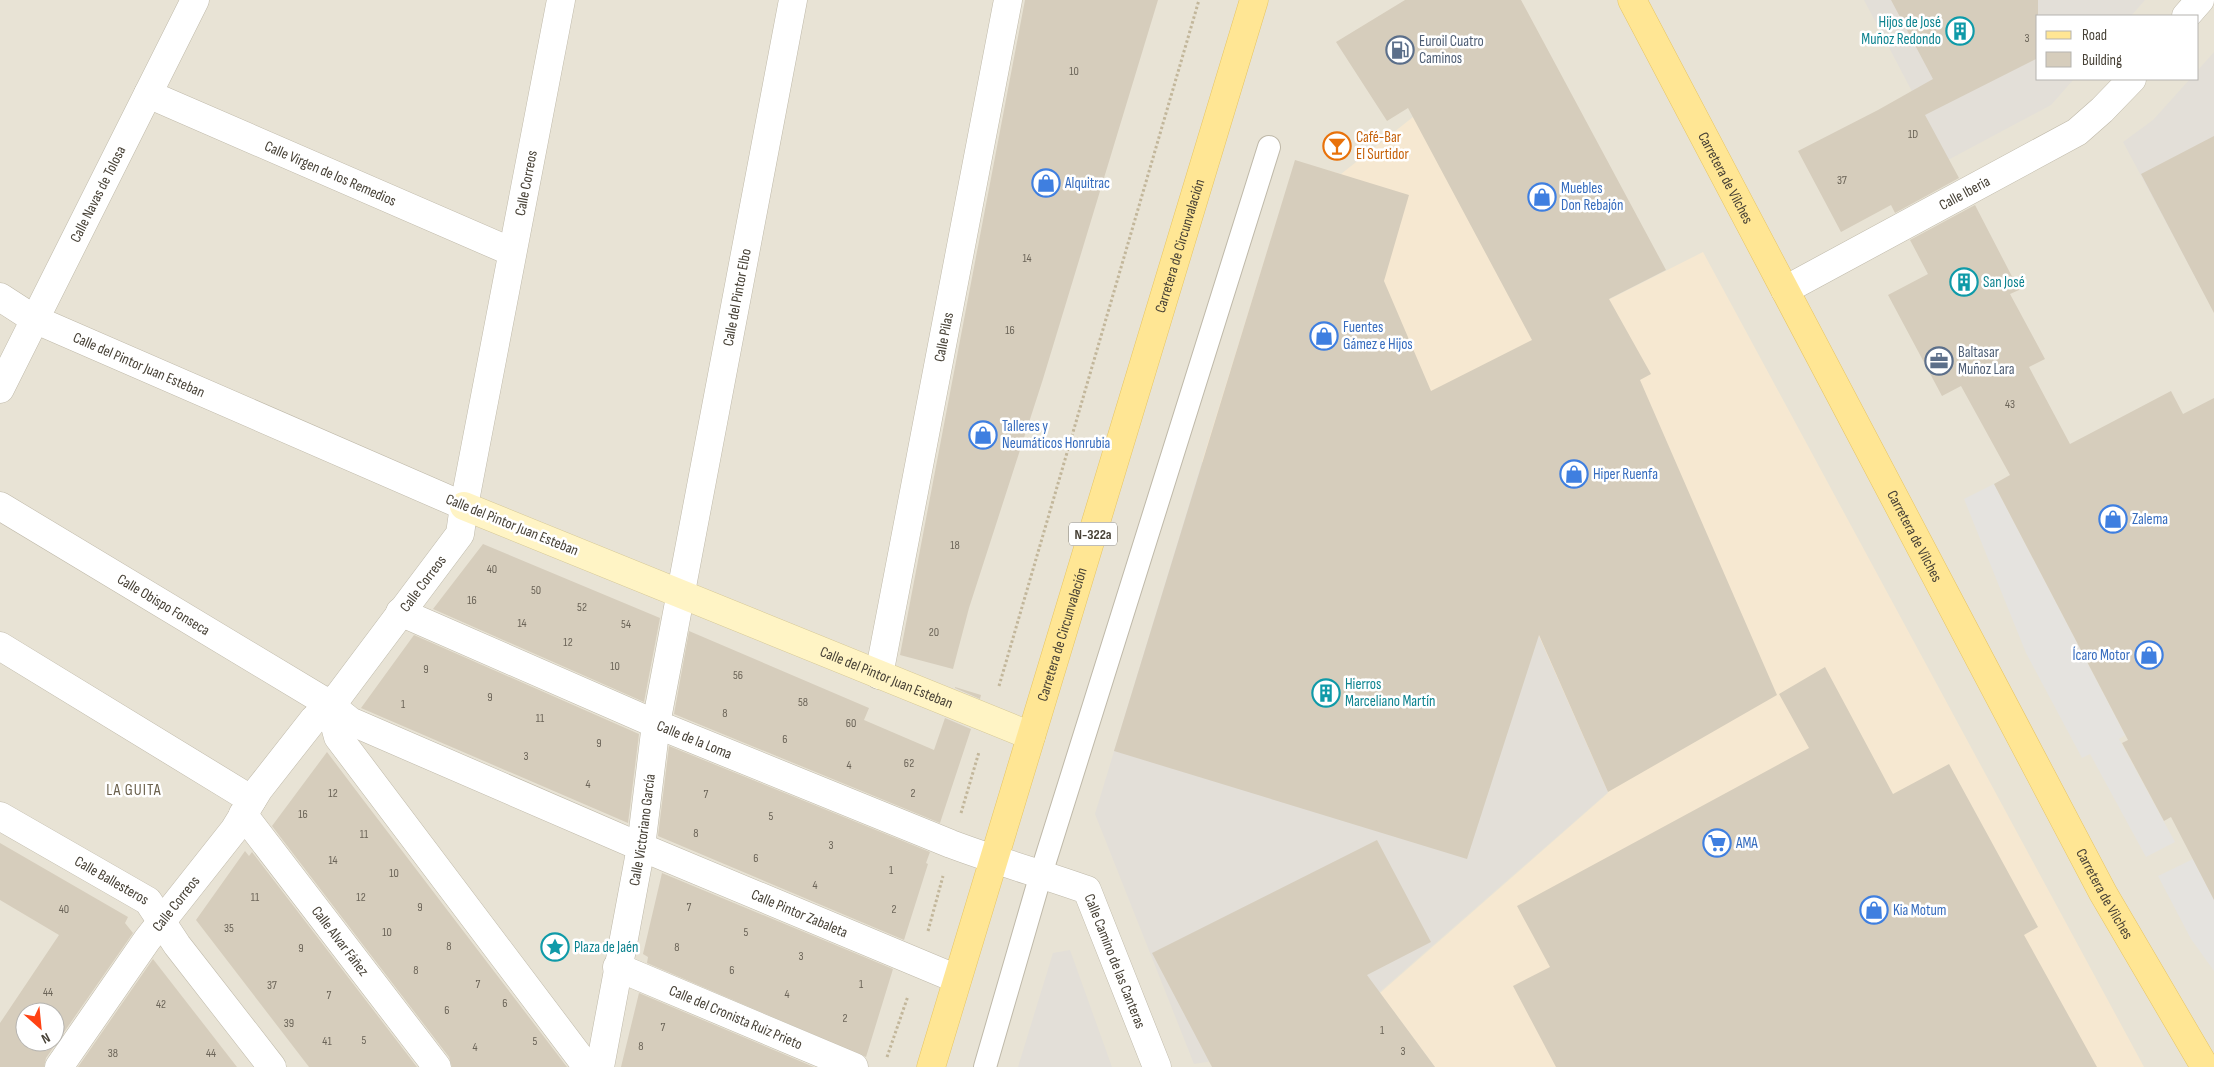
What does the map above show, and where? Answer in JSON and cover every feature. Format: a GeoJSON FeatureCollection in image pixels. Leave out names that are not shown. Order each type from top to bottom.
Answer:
{"type":"FeatureCollection","features":[{"type":"Feature","properties":{"kind":"main road","name":"Carretera de Circunvalación"},"geometry":{"type":"LineString","coordinates":[[931,1067],[1254,0]]}},
{"type":"Feature","properties":{"kind":"main road","name":"Carretera de Vilches"},"geometry":{"type":"LineString","coordinates":[[1632,0],[2104,893],[2205,1067]]}},
{"type":"Feature","properties":{"kind":"street","name":"Calle Navas de Tolosa"},"geometry":{"type":"LineString","coordinates":[[0,389],[195,0]]}},
{"type":"Feature","properties":{"kind":"street","name":"Calle Correos"},"geometry":{"type":"LineString","coordinates":[[59,1067],[162,921],[234,830],[248,807],[314,719],[340,694],[460,534],[561,0]]}},
{"type":"Feature","properties":{"kind":"street","name":"Calle del Pintor Elbo"},"geometry":{"type":"LineString","coordinates":[[680,592],[793,0]]}},
{"type":"Feature","properties":{"kind":"street","name":"Calle Pilas"},"geometry":{"type":"LineString","coordinates":[[879,675],[1008,0]]}},
{"type":"Feature","properties":{"kind":"street"},"geometry":{"type":"LineString","coordinates":[[2187,15],[2200,0]]}},
{"type":"Feature","properties":{"kind":"street","name":"Calle Iberia"},"geometry":{"type":"LineString","coordinates":[[1785,290],[2070,136],[2102,110],[2131,80]]}},
{"type":"Feature","properties":{"kind":"street","name":"Calle Virgen de los Remedios"},"geometry":{"type":"LineString","coordinates":[[148,94],[512,252]]}},
{"type":"Feature","properties":{"kind":"street","name":"Calle del Pintor Juan Esteban"},"geometry":{"type":"LineString","coordinates":[[0,296],[34,319],[464,506],[680,592],[1031,736]]}},
{"type":"Feature","properties":{"kind":"street","name":"Calle Obispo Fonseca"},"geometry":{"type":"LineString","coordinates":[[0,506],[328,704]]}},
{"type":"Feature","properties":{"kind":"street","name":"Calle Victoriano García"},"geometry":{"type":"LineString","coordinates":[[600,1067],[617,967],[641,847],[656,724],[680,592]]}},
{"type":"Feature","properties":{"kind":"street","name":"Calle de la Loma"},"geometry":{"type":"LineString","coordinates":[[400,612],[656,724],[993,860]]}},
{"type":"Feature","properties":{"kind":"street","name":"Calle Alvar Fáñez"},"geometry":{"type":"LineString","coordinates":[[0,646],[248,807],[436,1067]]}},
{"type":"Feature","properties":{"kind":"street"},"geometry":{"type":"LineString","coordinates":[[328,704],[350,721],[641,847]]}},
{"type":"Feature","properties":{"kind":"street"},"geometry":{"type":"LineString","coordinates":[[328,704],[338,737],[587,1067]]}},
{"type":"Feature","properties":{"kind":"street","name":"Calle Ballesteros"},"geometry":{"type":"LineString","coordinates":[[0,816],[148,901],[177,946],[272,1067]]}},
{"type":"Feature","properties":{"kind":"street","name":"Calle Pintor Zabaleta"},"geometry":{"type":"LineString","coordinates":[[641,847],[957,979]]}},
{"type":"Feature","properties":{"kind":"street","name":"Calle Camino de las Canteras"},"geometry":{"type":"LineString","coordinates":[[993,860],[1087,890],[1157,1067]]}},
{"type":"Feature","properties":{"kind":"street","name":"Calle del Cronista Ruiz Prieto"},"geometry":{"type":"LineString","coordinates":[[617,967],[854,1067]]}},
{"type":"Feature","properties":{"kind":"lane"},"geometry":{"type":"LineString","coordinates":[[985,1067],[1041,874],[1269,147]]}},
{"type":"Feature","properties":{"kind":"path"},"geometry":{"type":"LineString","coordinates":[[886,1058],[919,963],[951,844],[989,720],[1199,0]]}},
{"type":"Feature","properties":{"kind":"shaded area"},"geometry":{"type":"Polygon","coordinates":[[[0,0],[2214,0],[2214,1067],[0,1067],[0,0]]]}},
{"type":"Feature","properties":{"kind":"shaded area"},"geometry":{"type":"Polygon","coordinates":[[[1864,0],[2145,0],[2132,15],[2036,15],[2036,80],[2073,80],[2051,105],[1948,160],[1864,0]]]}},
{"type":"Feature","properties":{"kind":"shaded area"},"geometry":{"type":"Polygon","coordinates":[[[2214,52],[2214,276],[2199,284],[2123,142],[2153,120],[2189,80],[2199,80],[2199,69],[2214,52]]]}},
{"type":"Feature","properties":{"kind":"shaded area"},"geometry":{"type":"Polygon","coordinates":[[[1413,117],[1600,304],[1703,252],[2144,1067],[1435,1067],[1380,993],[1608,793],[1504,557],[1202,462],[1295,162],[1341,174],[1413,117]]]}},
{"type":"Feature","properties":{"kind":"shaded area"},"geometry":{"type":"Polygon","coordinates":[[[1202,462],[1504,557],[1608,792],[1320,1044],[1194,1064],[1095,814],[1202,462]]]}},
{"type":"Feature","properties":{"kind":"shaded area"},"geometry":{"type":"Polygon","coordinates":[[[1994,484],[2125,735],[2119,739],[2175,842],[2146,857],[2090,754],[2082,758],[2026,653],[1964,499],[1994,484]]]}},
{"type":"Feature","properties":{"kind":"shaded area"},"geometry":{"type":"Polygon","coordinates":[[[2193,859],[2214,900],[2214,971],[2191,939],[2158,876],[2193,859]]]}},
{"type":"Feature","properties":{"kind":"shaded area"},"geometry":{"type":"Polygon","coordinates":[[[1070,950],[1112,1067],[1018,1067],[1053,953],[1070,950]]]}},
{"type":"Feature","properties":{"kind":"building"},"geometry":{"type":"Polygon","coordinates":[[[1025,0],[1158,0],[1043,379],[969,608],[953,669],[900,655],[1025,0]]]}},
{"type":"Feature","properties":{"kind":"building"},"geometry":{"type":"Polygon","coordinates":[[[1405,0],[1521,0],[1666,270],[1609,299],[1651,374],[1640,380],[1777,695],[1608,792],[1539,635],[1467,859],[1114,751],[1295,160],[1409,195],[1384,281],[1431,391],[1532,340],[1408,108],[1387,121],[1336,42],[1405,0]]]}},
{"type":"Feature","properties":{"kind":"building"},"geometry":{"type":"Polygon","coordinates":[[[1891,0],[2038,0],[2036,59],[1925,115],[1959,178],[1895,213],[1891,205],[1841,232],[1798,151],[1933,79],[1891,0]]]}},
{"type":"Feature","properties":{"kind":"building"},"geometry":{"type":"Polygon","coordinates":[[[2214,136],[2214,313],[2141,174],[2214,136]]]}},
{"type":"Feature","properties":{"kind":"building"},"geometry":{"type":"Polygon","coordinates":[[[1975,205],[2019,290],[2010,294],[2045,359],[2029,367],[2070,444],[2171,391],[2183,414],[2214,398],[2214,900],[2171,817],[2164,821],[2122,743],[2128,740],[1994,484],[2010,475],[1961,386],[1942,396],[1888,295],[1928,274],[1910,240],[1975,205]]]}},
{"type":"Feature","properties":{"kind":"building"},"geometry":{"type":"Polygon","coordinates":[[[483,544],[660,618],[644,702],[433,609],[483,544]]]}},
{"type":"Feature","properties":{"kind":"building"},"geometry":{"type":"Polygon","coordinates":[[[689,631],[869,708],[864,720],[934,750],[945,718],[971,729],[940,823],[674,714],[689,631]]]}},
{"type":"Feature","properties":{"kind":"building"},"geometry":{"type":"Polygon","coordinates":[[[414,635],[639,734],[628,823],[361,708],[414,635]]]}},
{"type":"Feature","properties":{"kind":"building"},"geometry":{"type":"Polygon","coordinates":[[[1825,667],[1893,794],[1949,764],[2038,927],[2024,935],[2097,1067],[1556,1067],[1513,986],[1550,967],[1517,906],[1809,748],[1779,694],[1825,667]]]}},
{"type":"Feature","properties":{"kind":"building"},"geometry":{"type":"Polygon","coordinates":[[[955,688],[981,695],[980,699],[955,688]]]}},
{"type":"Feature","properties":{"kind":"building"},"geometry":{"type":"Polygon","coordinates":[[[669,746],[930,852],[904,940],[658,836],[669,746]]]}},
{"type":"Feature","properties":{"kind":"building"},"geometry":{"type":"Polygon","coordinates":[[[327,752],[567,1067],[452,1067],[449,1057],[272,826],[327,752]]]}},
{"type":"Feature","properties":{"kind":"building"},"geometry":{"type":"Polygon","coordinates":[[[1377,840],[1431,942],[1367,975],[1435,1067],[1212,1067],[1152,953],[1377,840]]]}},
{"type":"Feature","properties":{"kind":"building"},"geometry":{"type":"Polygon","coordinates":[[[0,843],[128,917],[125,923],[133,933],[65,1031],[65,1002],[15,1002],[15,1052],[50,1052],[46,1058],[44,1067],[0,1067],[0,1023],[59,935],[0,900],[0,843]]]}},
{"type":"Feature","properties":{"kind":"building"},"geometry":{"type":"Polygon","coordinates":[[[245,851],[249,856],[252,852],[417,1067],[309,1067],[196,920],[245,851]]]}},
{"type":"Feature","properties":{"kind":"building"},"geometry":{"type":"Polygon","coordinates":[[[662,873],[893,969],[866,1057],[647,963],[648,957],[643,954],[662,873]]]}},
{"type":"Feature","properties":{"kind":"building"},"geometry":{"type":"Polygon","coordinates":[[[153,959],[237,1067],[78,1067],[153,959]]]}},
{"type":"Feature","properties":{"kind":"building"},"geometry":{"type":"Polygon","coordinates":[[[639,993],[814,1067],[621,1067],[639,993]]]}},
{"type":"Feature","properties":{"kind":"place","name":"Hijos de José Muñoz Redondo"},"geometry":{"type":"Point","coordinates":[1960,31]}},
{"type":"Feature","properties":{"kind":"place","name":"Euroil Cuatro Caminos"},"geometry":{"type":"Point","coordinates":[1400,50]}},
{"type":"Feature","properties":{"kind":"place","name":"Café-Bar El Surtidor"},"geometry":{"type":"Point","coordinates":[1337,146]}},
{"type":"Feature","properties":{"kind":"place","name":"Alquitrac"},"geometry":{"type":"Point","coordinates":[1046,183]}},
{"type":"Feature","properties":{"kind":"place","name":"Muebles Don Rebajón"},"geometry":{"type":"Point","coordinates":[1542,197]}},
{"type":"Feature","properties":{"kind":"place","name":"San José"},"geometry":{"type":"Point","coordinates":[1964,282]}},
{"type":"Feature","properties":{"kind":"place","name":"Fuentes Gámez e Hijos"},"geometry":{"type":"Point","coordinates":[1324,336]}},
{"type":"Feature","properties":{"kind":"place","name":"Baltasar Muñoz Lara"},"geometry":{"type":"Point","coordinates":[1939,361]}},
{"type":"Feature","properties":{"kind":"place","name":"Talleres y Neumáticos Honrubia"},"geometry":{"type":"Point","coordinates":[983,435]}},
{"type":"Feature","properties":{"kind":"place","name":"Hiper Ruenfa"},"geometry":{"type":"Point","coordinates":[1574,474]}},
{"type":"Feature","properties":{"kind":"place","name":"Zalema"},"geometry":{"type":"Point","coordinates":[2113,519]}},
{"type":"Feature","properties":{"kind":"place","name":"Ícaro Motor"},"geometry":{"type":"Point","coordinates":[2149,655]}},
{"type":"Feature","properties":{"kind":"place","name":"Hierros Marceliano Martín"},"geometry":{"type":"Point","coordinates":[1326,693]}},
{"type":"Feature","properties":{"kind":"place","name":"AMA"},"geometry":{"type":"Point","coordinates":[1717,843]}},
{"type":"Feature","properties":{"kind":"place","name":"Kia Motum"},"geometry":{"type":"Point","coordinates":[1874,910]}},
{"type":"Feature","properties":{"kind":"place","name":"Plaza de Jaén"},"geometry":{"type":"Point","coordinates":[555,947]}},
{"type":"Feature","properties":{"kind":"district","name":"LA GUITA"},"geometry":{"type":"Point","coordinates":[134,790]}}]}
